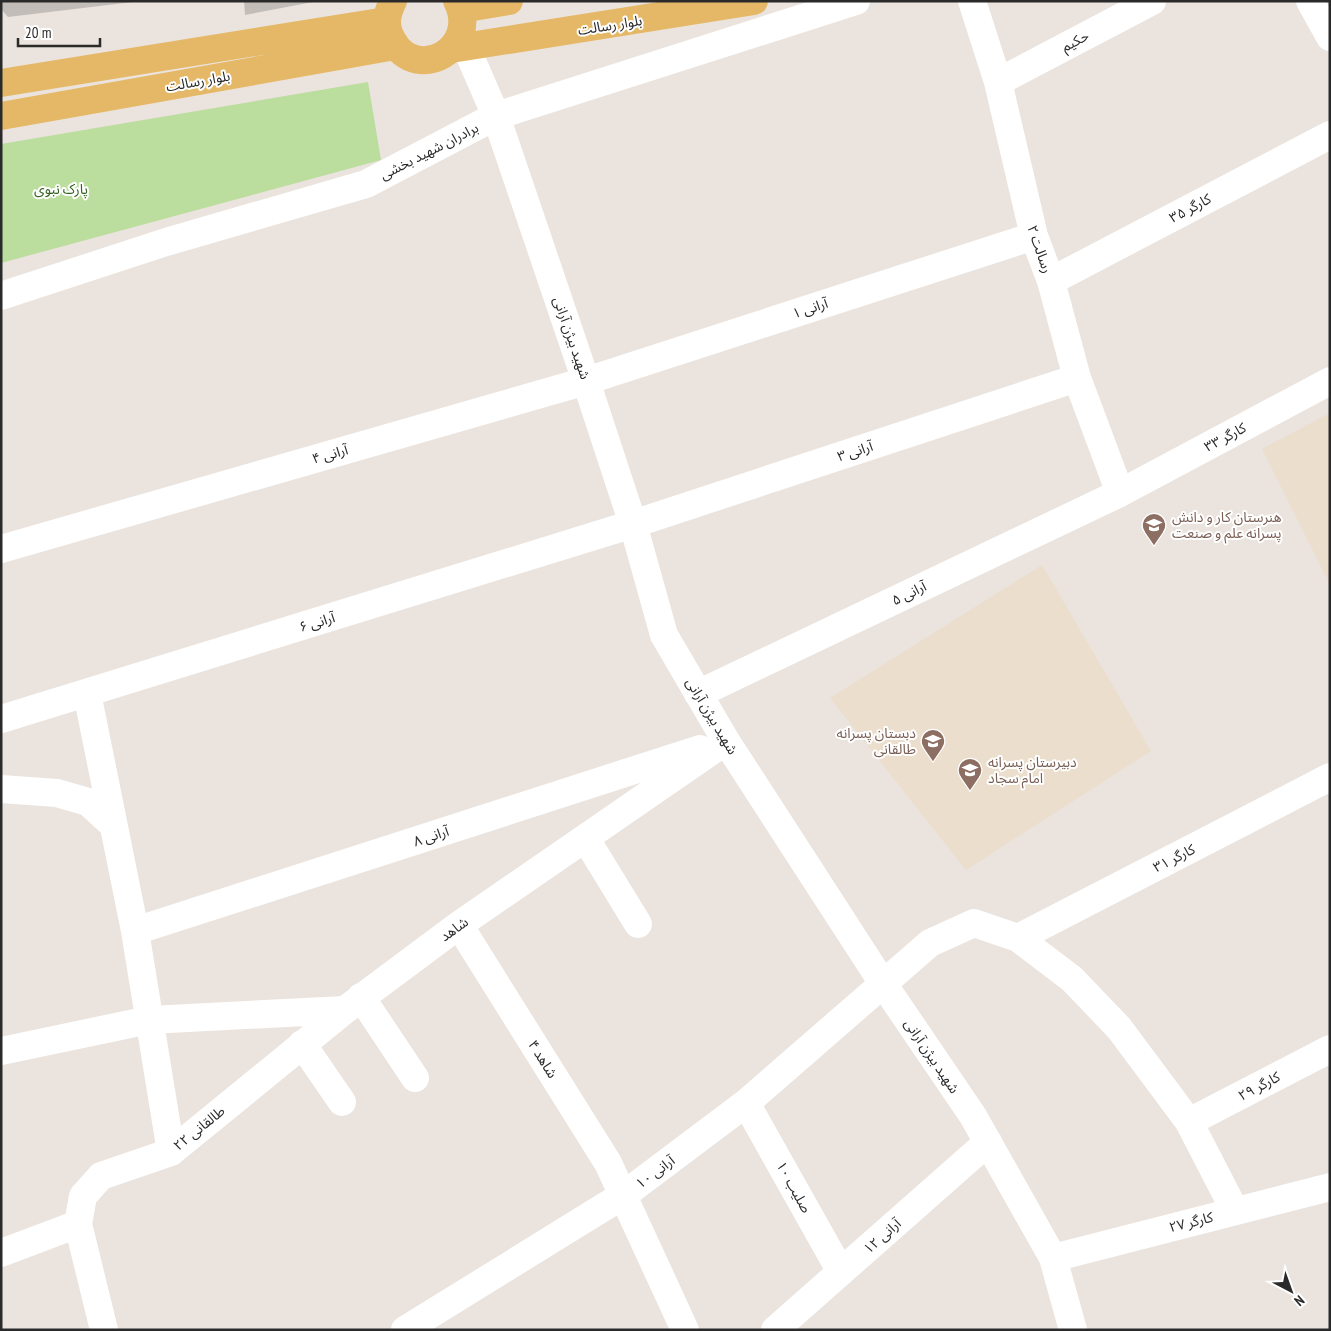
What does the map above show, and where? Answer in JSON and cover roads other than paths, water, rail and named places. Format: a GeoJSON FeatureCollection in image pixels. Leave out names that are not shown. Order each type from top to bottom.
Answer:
{"type":"FeatureCollection","features":[{"type":"Feature","properties":{"kind":"main road"},"geometry":{"type":"LineString","coordinates":[[459,48],[465,5],[509,1]]}},
{"type":"Feature","properties":{"kind":"main road","name":"بلوار رسالت"},"geometry":{"type":"LineString","coordinates":[[387,17],[404,54],[416,59],[425,60],[442,56],[459,48],[754,1]]}},
{"type":"Feature","properties":{"kind":"main road","name":"بلوار رسالت"},"geometry":{"type":"LineString","coordinates":[[1,83],[387,17]]}},
{"type":"Feature","properties":{"kind":"main road","name":"بلوار رسالت"},"geometry":{"type":"LineString","coordinates":[[1,116],[387,17]]}},
{"type":"Feature","properties":{"kind":"street","name":"برادران شهید بخشی"},"geometry":{"type":"LineString","coordinates":[[1,296],[166,242],[366,184],[496,116],[856,1]]}},
{"type":"Feature","properties":{"kind":"street","name":"رسالت ۲"},"geometry":{"type":"LineString","coordinates":[[972,1],[998,82],[1034,236],[1051,281],[1077,378],[1120,493]]}},
{"type":"Feature","properties":{"kind":"street","name":"حکیم"},"geometry":{"type":"LineString","coordinates":[[998,82],[1152,1]]}},
{"type":"Feature","properties":{"kind":"street"},"geometry":{"type":"LineString","coordinates":[[1310,1],[1330,37]]}},
{"type":"Feature","properties":{"kind":"street","name":"شهید بیژن آرانی"},"geometry":{"type":"LineString","coordinates":[[459,48],[496,116],[633,524],[664,635],[726,741],[882,982],[973,1116],[1053,1258],[1073,1330]]}},
{"type":"Feature","properties":{"kind":"street","name":"کارگر ۳۵"},"geometry":{"type":"LineString","coordinates":[[1051,281],[1330,134]]}},
{"type":"Feature","properties":{"kind":"street","name":"آرانی ۱"},"geometry":{"type":"LineString","coordinates":[[586,381],[1034,236]]}},
{"type":"Feature","properties":{"kind":"street","name":"آرانی ۳"},"geometry":{"type":"LineString","coordinates":[[633,524],[1077,378]]}},
{"type":"Feature","properties":{"kind":"street","name":"آرانی ۴"},"geometry":{"type":"LineString","coordinates":[[1,549],[586,381]]}},
{"type":"Feature","properties":{"kind":"street","name":"کارگر ۳۳"},"geometry":{"type":"LineString","coordinates":[[1120,493],[1330,381]]}},
{"type":"Feature","properties":{"kind":"street","name":"آرانی ۵"},"geometry":{"type":"LineString","coordinates":[[698,694],[1120,493]]}},
{"type":"Feature","properties":{"kind":"street","name":"آرانی ۶"},"geometry":{"type":"LineString","coordinates":[[1,718],[633,524]]}},
{"type":"Feature","properties":{"kind":"street"},"geometry":{"type":"LineString","coordinates":[[87,693],[135,931],[171,1152]]}},
{"type":"Feature","properties":{"kind":"street","name":"شاهد"},"geometry":{"type":"LineString","coordinates":[[353,1003],[459,925],[726,741]]}},
{"type":"Feature","properties":{"kind":"street","name":"آرانی ۸"},"geometry":{"type":"LineString","coordinates":[[135,931],[726,741]]}},
{"type":"Feature","properties":{"kind":"street","name":"کارگر ۳۱"},"geometry":{"type":"LineString","coordinates":[[1018,938],[1330,777]]}},
{"type":"Feature","properties":{"kind":"street"},"geometry":{"type":"LineString","coordinates":[[1,788],[56,793],[88,802],[113,825]]}},
{"type":"Feature","properties":{"kind":"street"},"geometry":{"type":"LineString","coordinates":[[586,839],[638,924]]}},
{"type":"Feature","properties":{"kind":"street","name":"آرانی ۱۰"},"geometry":{"type":"LineString","coordinates":[[405,1330],[625,1194],[746,1102],[882,982],[930,943],[974,923],[1018,938],[1072,979],[1119,1028],[1189,1122],[1235,1211]]}},
{"type":"Feature","properties":{"kind":"street","name":"شاهد ۴"},"geometry":{"type":"LineString","coordinates":[[459,925],[608,1163],[625,1194],[685,1330]]}},
{"type":"Feature","properties":{"kind":"street"},"geometry":{"type":"LineString","coordinates":[[1,1051],[149,1020],[353,1003],[415,1078]]}},
{"type":"Feature","properties":{"kind":"street","name":"طالقانی ۲۲"},"geometry":{"type":"LineString","coordinates":[[78,1224],[83,1196],[101,1176],[171,1152],[353,1003]]}},
{"type":"Feature","properties":{"kind":"street"},"geometry":{"type":"LineString","coordinates":[[302,1044],[342,1102]]}},
{"type":"Feature","properties":{"kind":"street","name":"کارگر ۲۹"},"geometry":{"type":"LineString","coordinates":[[1189,1122],[1330,1049]]}},
{"type":"Feature","properties":{"kind":"street","name":"صلیب ۱۰"},"geometry":{"type":"LineString","coordinates":[[746,1102],[841,1272]]}},
{"type":"Feature","properties":{"kind":"street","name":"آرانی ۱۲"},"geometry":{"type":"LineString","coordinates":[[775,1330],[988,1142]]}},
{"type":"Feature","properties":{"kind":"street","name":"کارگر ۲۷"},"geometry":{"type":"LineString","coordinates":[[1053,1258],[1330,1187]]}},
{"type":"Feature","properties":{"kind":"street"},"geometry":{"type":"LineString","coordinates":[[1,1252],[78,1224],[104,1330]]}},
{"type":"Feature","properties":{"kind":"place","name":"هنرستان کار و دانش پسرانه علم و صنعت"},"geometry":{"type":"Point","coordinates":[1154,546]}},
{"type":"Feature","properties":{"kind":"place","name":"دبستان پسرانه طالقانی"},"geometry":{"type":"Point","coordinates":[933,762]}},
{"type":"Feature","properties":{"kind":"place","name":"دبیرستان پسرانه امام سجاد"},"geometry":{"type":"Point","coordinates":[970,791]}},
{"type":"Feature","properties":{"kind":"park label","name":"پارک نبوی"},"geometry":{"type":"Point","coordinates":[61,189]}}]}
